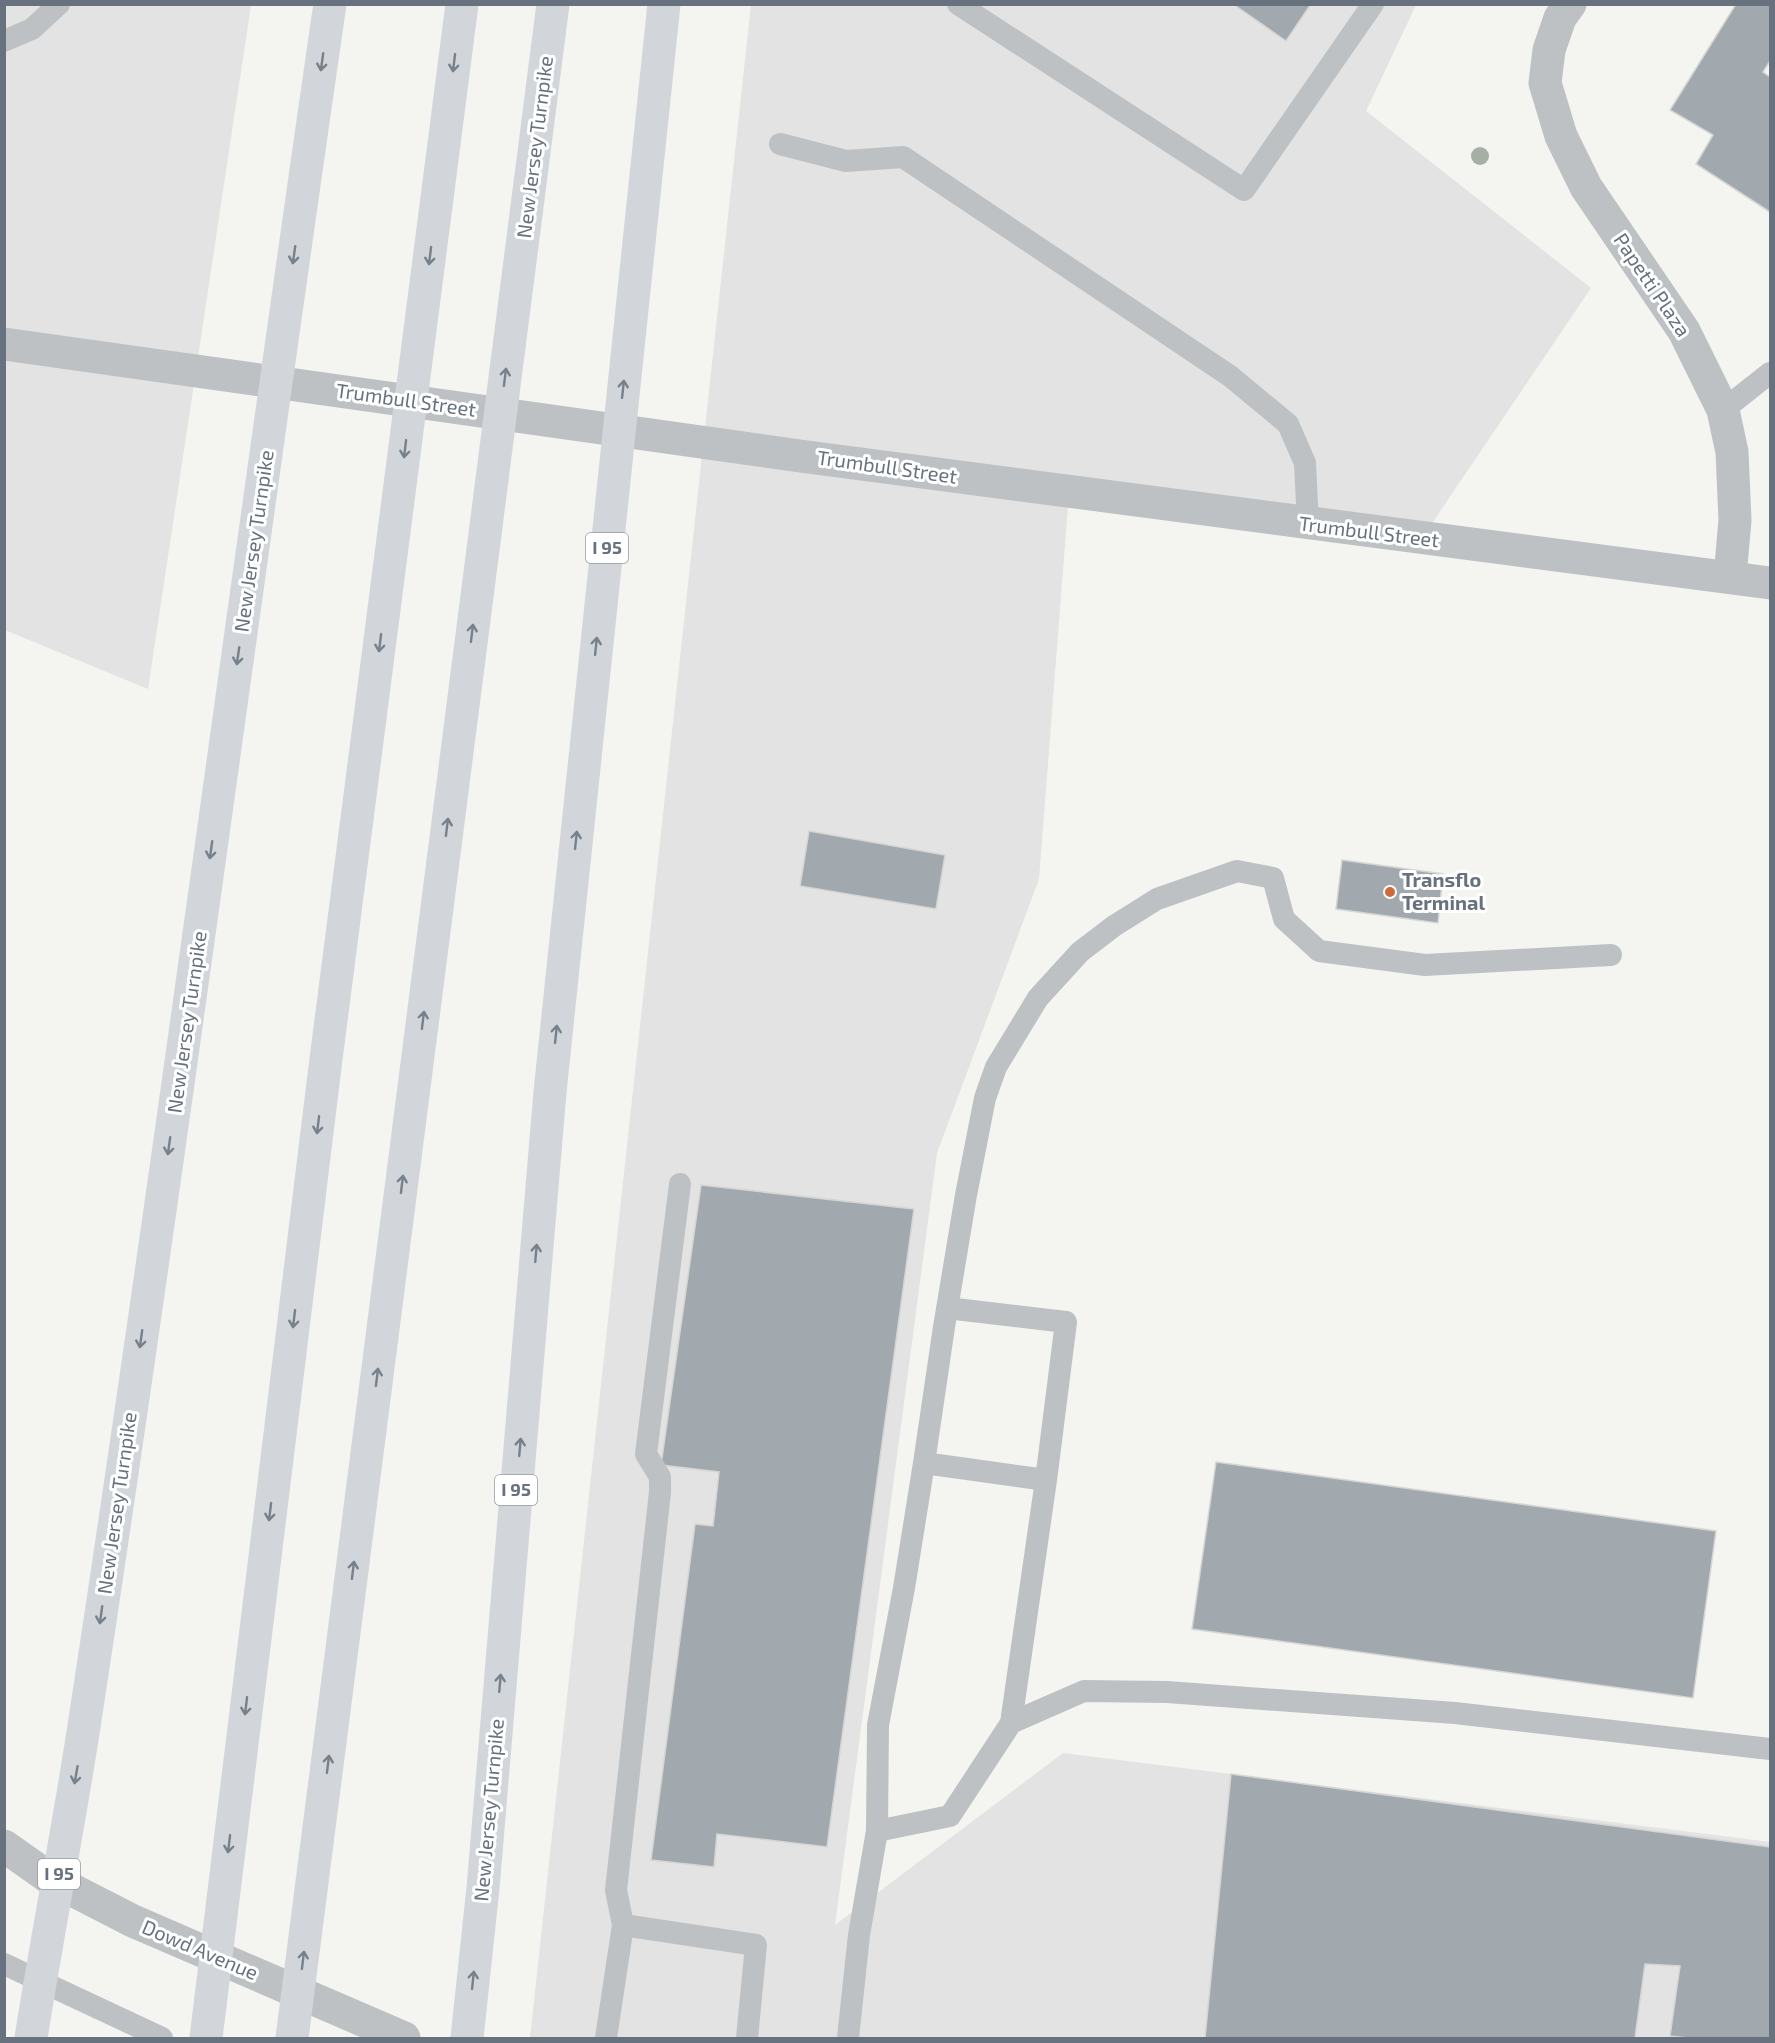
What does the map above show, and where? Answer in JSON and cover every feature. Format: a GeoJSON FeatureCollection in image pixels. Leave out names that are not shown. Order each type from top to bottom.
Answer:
{"type":"FeatureCollection","features":[{"type":"Feature","properties":{"kind":"highway","name":"New Jersey Turnpike"},"geometry":{"type":"LineString","coordinates":[[32,2034],[86,1717],[330,4]]}},
{"type":"Feature","properties":{"kind":"highway"},"geometry":{"type":"LineString","coordinates":[[206,2038],[326,1067],[462,4]]}},
{"type":"Feature","properties":{"kind":"highway","name":"New Jersey Turnpike"},"geometry":{"type":"LineString","coordinates":[[292,2038],[553,4]]}},
{"type":"Feature","properties":{"kind":"highway","name":"New Jersey Turnpike"},"geometry":{"type":"LineString","coordinates":[[467,2038],[483,1888],[550,1092],[664,4]]}},
{"type":"Feature","properties":{"kind":"street","name":"Papetti Plaza"},"geometry":{"type":"LineString","coordinates":[[1570,4],[1560,18],[1549,50],[1545,83],[1561,136],[1586,187],[1684,331],[1723,410],[1732,452],[1735,520],[1730,578]]}},
{"type":"Feature","properties":{"kind":"street","name":"Trumbull Street"},"geometry":{"type":"LineString","coordinates":[[4,344],[800,456],[1770,583]]}},
{"type":"Feature","properties":{"kind":"street","name":"Dowd Avenue"},"geometry":{"type":"LineString","coordinates":[[4,1846],[51,1879],[133,1921],[404,2038]]}},
{"type":"Feature","properties":{"kind":"lane"},"geometry":{"type":"LineString","coordinates":[[4,41],[32,29],[59,4]]}},
{"type":"Feature","properties":{"kind":"lane"},"geometry":{"type":"LineString","coordinates":[[957,4],[1244,190],[1373,4]]}},
{"type":"Feature","properties":{"kind":"lane"},"geometry":{"type":"LineString","coordinates":[[780,144],[846,162],[903,157],[1230,376],[1288,424],[1305,463],[1308,524]]}},
{"type":"Feature","properties":{"kind":"lane"},"geometry":{"type":"LineString","coordinates":[[1723,410],[1770,373]]}},
{"type":"Feature","properties":{"kind":"lane"},"geometry":{"type":"LineString","coordinates":[[848,2038],[859,1935],[877,1831],[878,1725],[924,1463],[947,1308],[985,1098],[996,1067],[1038,998],[1080,952],[1114,926],[1156,899],[1237,871],[1273,878],[1284,919],[1320,951],[1425,965],[1611,955]]}},
{"type":"Feature","properties":{"kind":"lane"},"geometry":{"type":"LineString","coordinates":[[606,2038],[623,1925],[616,1890],[660,1492],[660,1477],[646,1454],[680,1184]]}},
{"type":"Feature","properties":{"kind":"lane"},"geometry":{"type":"LineString","coordinates":[[877,1831],[950,1816],[1011,1724],[1046,1480],[1066,1322],[947,1308]]}},
{"type":"Feature","properties":{"kind":"lane"},"geometry":{"type":"LineString","coordinates":[[924,1463],[1046,1480]]}},
{"type":"Feature","properties":{"kind":"lane"},"geometry":{"type":"LineString","coordinates":[[1011,1724],[1084,1690],[1167,1692],[1455,1713],[1770,1749]]}},
{"type":"Feature","properties":{"kind":"lane"},"geometry":{"type":"LineString","coordinates":[[623,1925],[756,1945],[747,2038]]}},
{"type":"Feature","properties":{"kind":"lane"},"geometry":{"type":"LineString","coordinates":[[4,1964],[162,2038]]}},
{"type":"Feature","properties":{"kind":"shaded area"},"geometry":{"type":"Polygon","coordinates":[[[4,5],[251,5],[148,689],[5,630],[4,5]]]}},
{"type":"Feature","properties":{"kind":"shaded area"},"geometry":{"type":"Polygon","coordinates":[[[751,5],[1416,5],[1366,111],[1591,288],[1418,544],[1069,493],[1039,879],[937,1153],[835,1925],[1063,1753],[1770,1842],[1770,2038],[530,2038],[751,5]]]}},
{"type":"Feature","properties":{"kind":"building"},"geometry":{"type":"Polygon","coordinates":[[[1233,4],[1311,4],[1286,41],[1233,4]]]}},
{"type":"Feature","properties":{"kind":"building"},"geometry":{"type":"Polygon","coordinates":[[[1736,4],[1770,4],[1770,61],[1763,72],[1770,77],[1770,212],[1696,164],[1713,135],[1670,110],[1736,4]]]}},
{"type":"Feature","properties":{"kind":"building"},"geometry":{"type":"Polygon","coordinates":[[[809,831],[945,855],[936,909],[800,886],[809,831]]]}},
{"type":"Feature","properties":{"kind":"building","name":"Transflo Terminal"},"geometry":{"type":"Polygon","coordinates":[[[1342,860],[1443,874],[1438,923],[1336,909],[1342,860]]]}},
{"type":"Feature","properties":{"kind":"building"},"geometry":{"type":"Polygon","coordinates":[[[701,1185],[914,1209],[827,1847],[717,1834],[714,1867],[651,1860],[695,1524],[713,1526],[719,1472],[661,1465],[701,1185]]]}},
{"type":"Feature","properties":{"kind":"building"},"geometry":{"type":"Polygon","coordinates":[[[1216,1462],[1716,1531],[1693,1698],[1192,1629],[1216,1462]]]}},
{"type":"Feature","properties":{"kind":"building"},"geometry":{"type":"Polygon","coordinates":[[[1231,1774],[1770,1847],[1770,2038],[1670,2036],[1680,1966],[1645,1964],[1635,2038],[1205,2038],[1231,1774]]]}},
{"type":"Feature","properties":{"kind":"place","name":"Transflo Terminal"},"geometry":{"type":"Point","coordinates":[1390,892]}}]}
